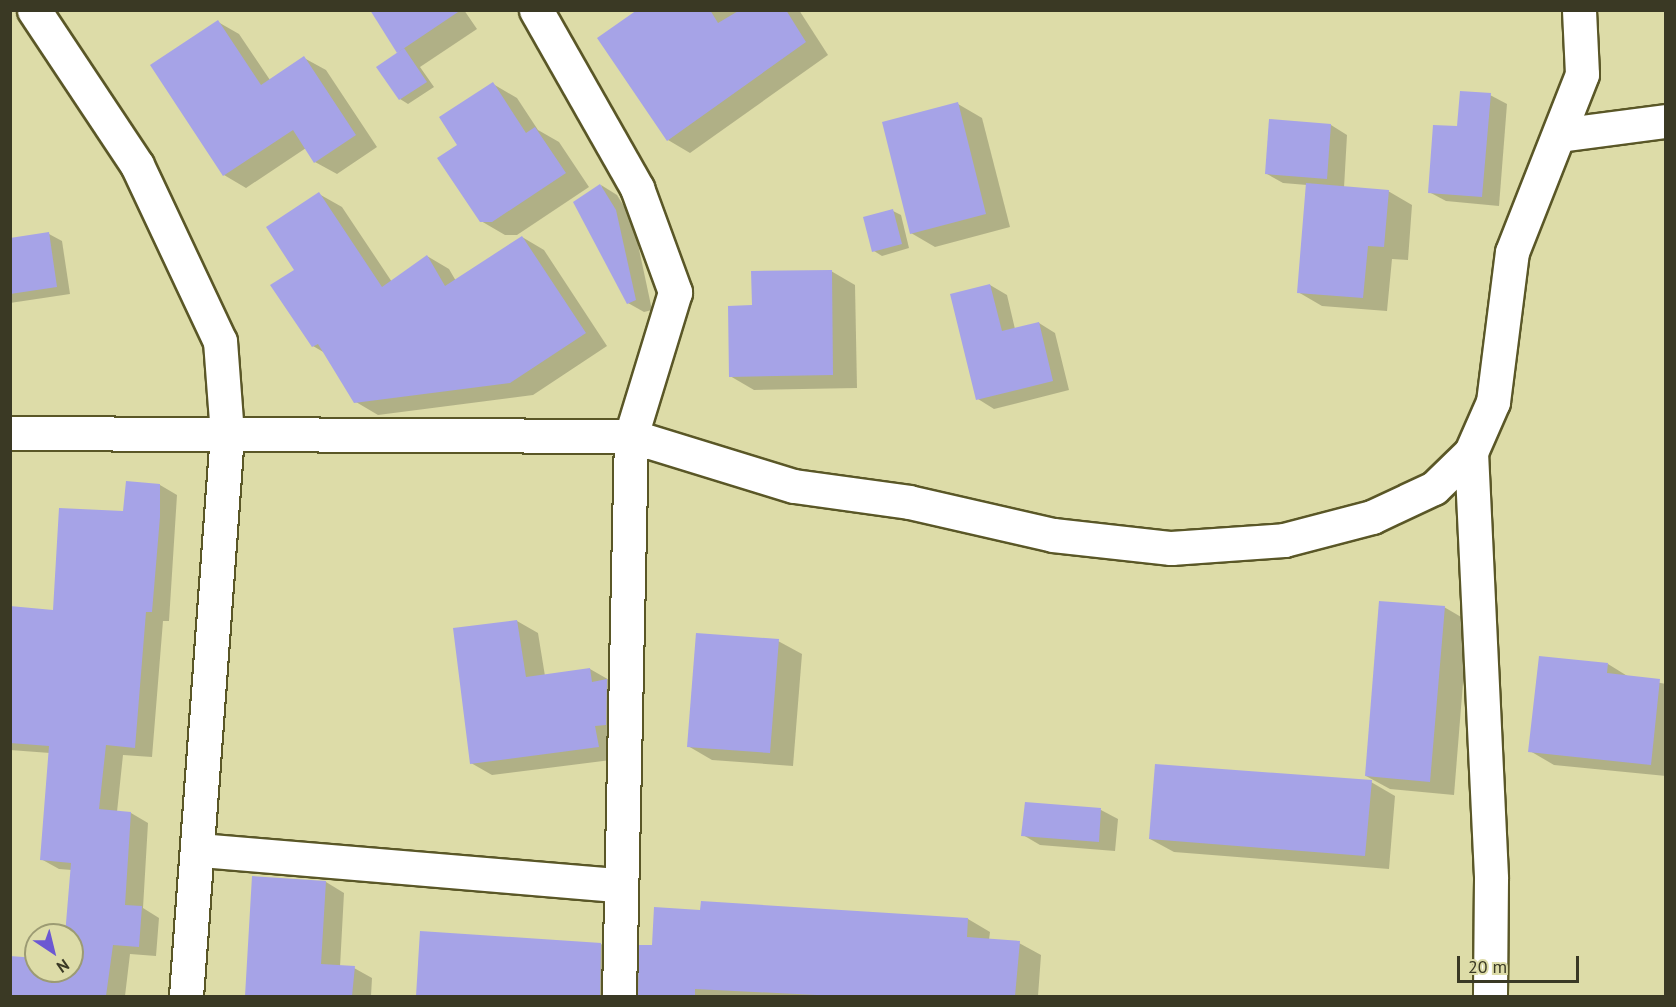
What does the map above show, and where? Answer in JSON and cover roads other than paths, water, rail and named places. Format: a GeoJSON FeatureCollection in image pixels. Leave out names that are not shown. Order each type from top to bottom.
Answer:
{"type":"FeatureCollection","features":[{"type":"Feature","properties":{"kind":"street"},"geometry":{"type":"LineString","coordinates":[[536,10],[637,188],[675,292],[631,436],[620,996]]}},
{"type":"Feature","properties":{"kind":"street"},"geometry":{"type":"LineString","coordinates":[[10,434],[631,436],[794,486],[909,502],[1053,535],[1171,548],[1284,540],[1372,517],[1434,488],[1471,452],[1492,402],[1512,252],[1582,74],[1579,10]]}},
{"type":"Feature","properties":{"kind":"street"},"geometry":{"type":"LineString","coordinates":[[45,14],[137,165],[220,341],[227,434],[200,850],[186,996]]}},
{"type":"Feature","properties":{"kind":"street"},"geometry":{"type":"LineString","coordinates":[[1558,135],[1665,121]]}},
{"type":"Feature","properties":{"kind":"street"},"geometry":{"type":"LineString","coordinates":[[1471,452],[1491,879],[1490,996]]}},
{"type":"Feature","properties":{"kind":"street"},"geometry":{"type":"LineString","coordinates":[[200,850],[621,885]]}}]}
